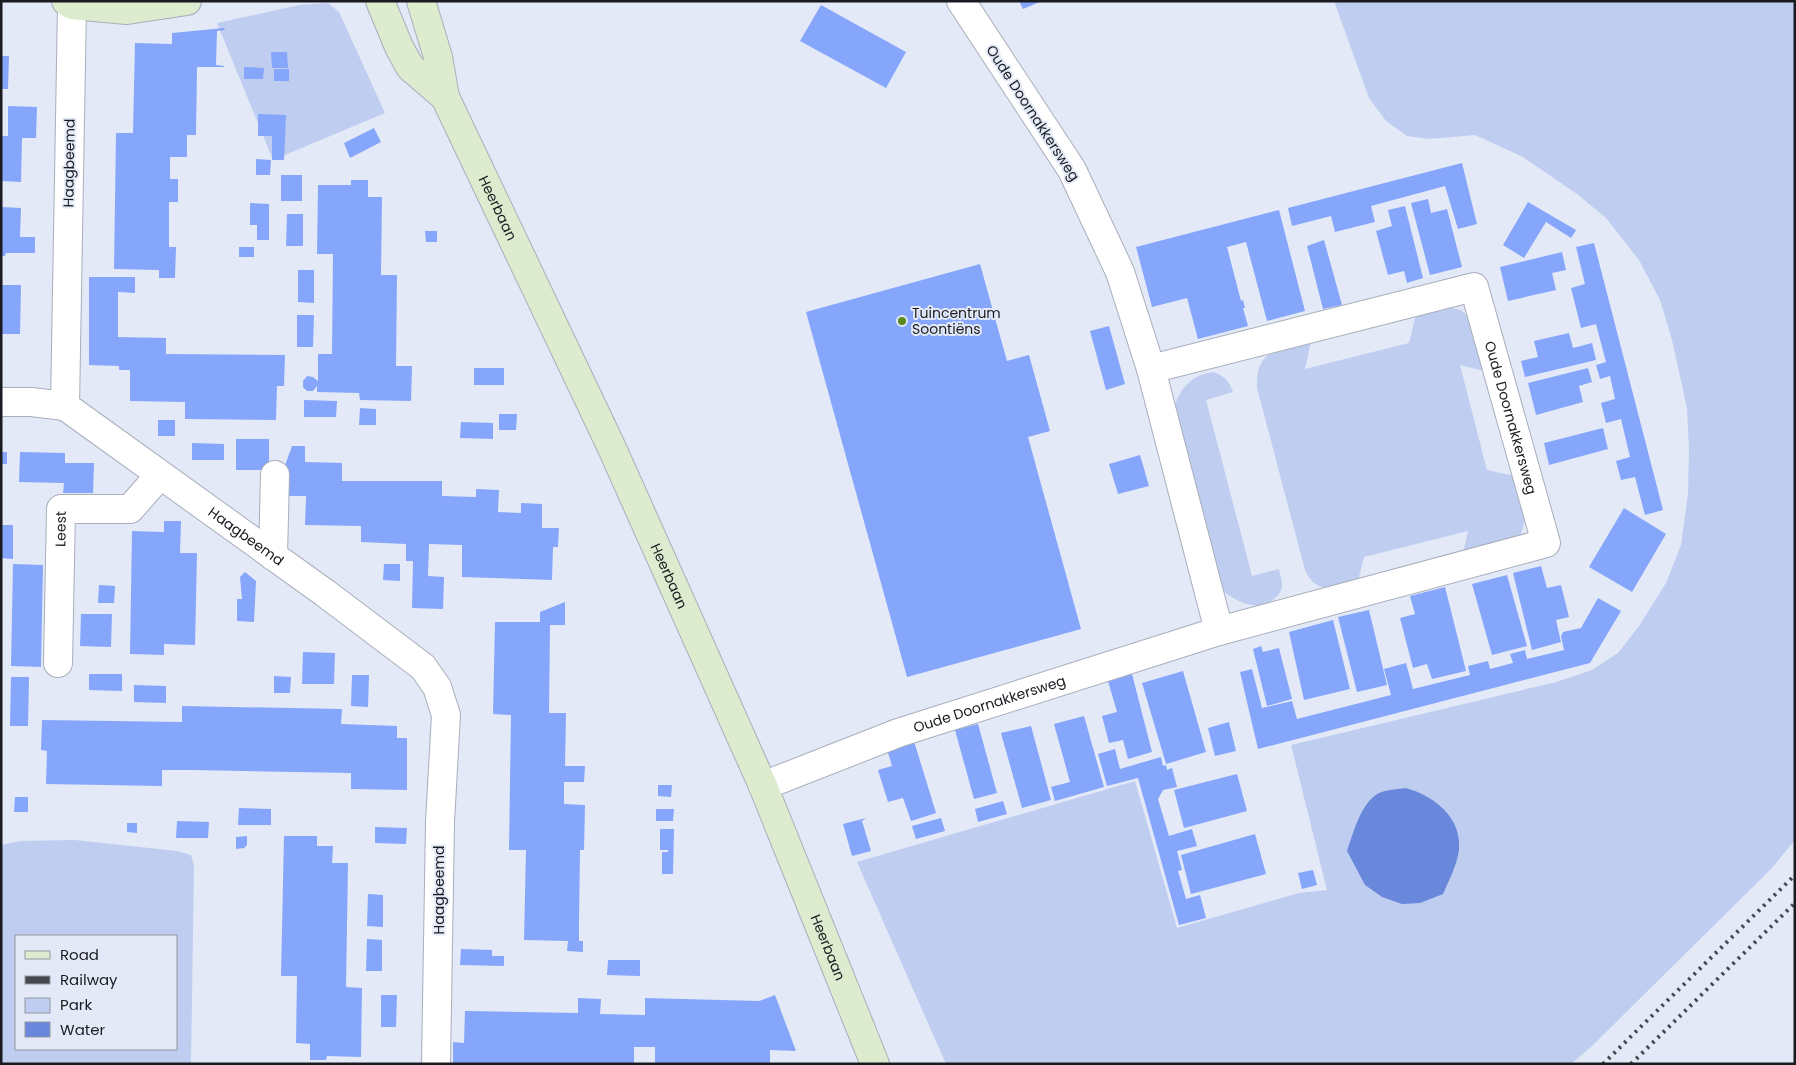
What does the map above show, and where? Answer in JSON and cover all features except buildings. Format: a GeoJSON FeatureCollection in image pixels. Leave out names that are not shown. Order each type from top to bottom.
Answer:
{"type":"FeatureCollection","features":[{"type":"Feature","properties":{"kind":"street"},"geometry":{"type":"LineString","coordinates":[[69,3],[127,10],[187,1]]}},
{"type":"Feature","properties":{"kind":"street","name":"Heerbaan"},"geometry":{"type":"LineString","coordinates":[[380,1],[399,47],[410,67],[445,97]]}},
{"type":"Feature","properties":{"kind":"street","name":"Heerbaan"},"geometry":{"type":"LineString","coordinates":[[421,1],[438,57],[445,97],[611,446],[763,786],[875,1064]]}},
{"type":"Feature","properties":{"kind":"street","name":"Oude Doornakkersweg"},"geometry":{"type":"LineString","coordinates":[[961,1],[1072,170],[1120,272],[1151,369],[1220,631]]}},
{"type":"Feature","properties":{"kind":"street","name":"Haagbeemd"},"geometry":{"type":"LineString","coordinates":[[69,3],[65,406],[423,667],[437,687],[446,715],[440,822],[436,1064]]}},
{"type":"Feature","properties":{"kind":"street","name":"Oude Doornakkersweg"},"geometry":{"type":"LineString","coordinates":[[763,786],[898,733],[1220,631],[1546,543],[1474,287],[1151,369]]}},
{"type":"Feature","properties":{"kind":"street"},"geometry":{"type":"LineString","coordinates":[[1,402],[31,402],[65,406]]}},
{"type":"Feature","properties":{"kind":"street"},"geometry":{"type":"LineString","coordinates":[[273,556],[275,474]]}},
{"type":"Feature","properties":{"kind":"street","name":"Leest"},"geometry":{"type":"LineString","coordinates":[[58,663],[61,509],[130,509],[160,475]]}},
{"type":"Feature","properties":{"kind":"green space"},"geometry":{"type":"Polygon","coordinates":[[[1334,1],[1795,1],[1795,840],[1771,869],[1591,1047],[1571,1064],[946,1064],[857,862],[1135,781],[1177,928],[1299,893],[1327,890],[1291,745],[1556,682],[1592,670],[1618,653],[1639,626],[1666,583],[1681,545],[1688,494],[1689,449],[1687,408],[1672,340],[1660,300],[1639,260],[1606,218],[1577,194],[1523,157],[1475,135],[1429,139],[1407,136],[1386,121],[1369,98],[1334,1]]]}},
{"type":"Feature","properties":{"kind":"green space"},"geometry":{"type":"Polygon","coordinates":[[[328,3],[339,12],[385,113],[273,160],[217,23],[299,5],[328,3]]]}},
{"type":"Feature","properties":{"kind":"green space"},"geometry":{"type":"Polygon","coordinates":[[[1447,307],[1461,310],[1469,317],[1488,372],[1460,365],[1487,470],[1515,476],[1524,508],[1522,531],[1518,539],[1462,558],[1468,531],[1364,557],[1357,585],[1333,588],[1320,587],[1309,578],[1305,570],[1257,388],[1257,375],[1260,365],[1272,353],[1311,342],[1305,369],[1409,343],[1416,314],[1447,307]]]}},
{"type":"Feature","properties":{"kind":"green space"},"geometry":{"type":"Polygon","coordinates":[[[1213,372],[1226,379],[1233,392],[1206,400],[1252,576],[1279,569],[1281,591],[1269,603],[1263,605],[1241,602],[1223,591],[1173,411],[1182,390],[1192,380],[1198,376],[1213,372]]]}},
{"type":"Feature","properties":{"kind":"green space"},"geometry":{"type":"Polygon","coordinates":[[[75,840],[177,851],[191,855],[194,866],[191,1064],[1,1064],[1,845],[21,841],[75,840]]]}},
{"type":"Feature","properties":{"kind":"water"},"geometry":{"type":"Polygon","coordinates":[[[1406,788],[1427,796],[1436,802],[1451,818],[1459,838],[1459,850],[1455,867],[1443,894],[1420,903],[1402,904],[1382,897],[1365,885],[1347,851],[1358,819],[1367,803],[1379,793],[1406,788]]]}},
{"type":"Feature","properties":{"kind":"railway"},"geometry":{"type":"LineString","coordinates":[[1603,1064],[1795,875]]}},
{"type":"Feature","properties":{"kind":"railway"},"geometry":{"type":"LineString","coordinates":[[1631,1064],[1795,903]]}},
{"type":"Feature","properties":{"kind":"place","name":"Tuincentrum Soontiëns"},"geometry":{"type":"Point","coordinates":[902,321]}}]}
